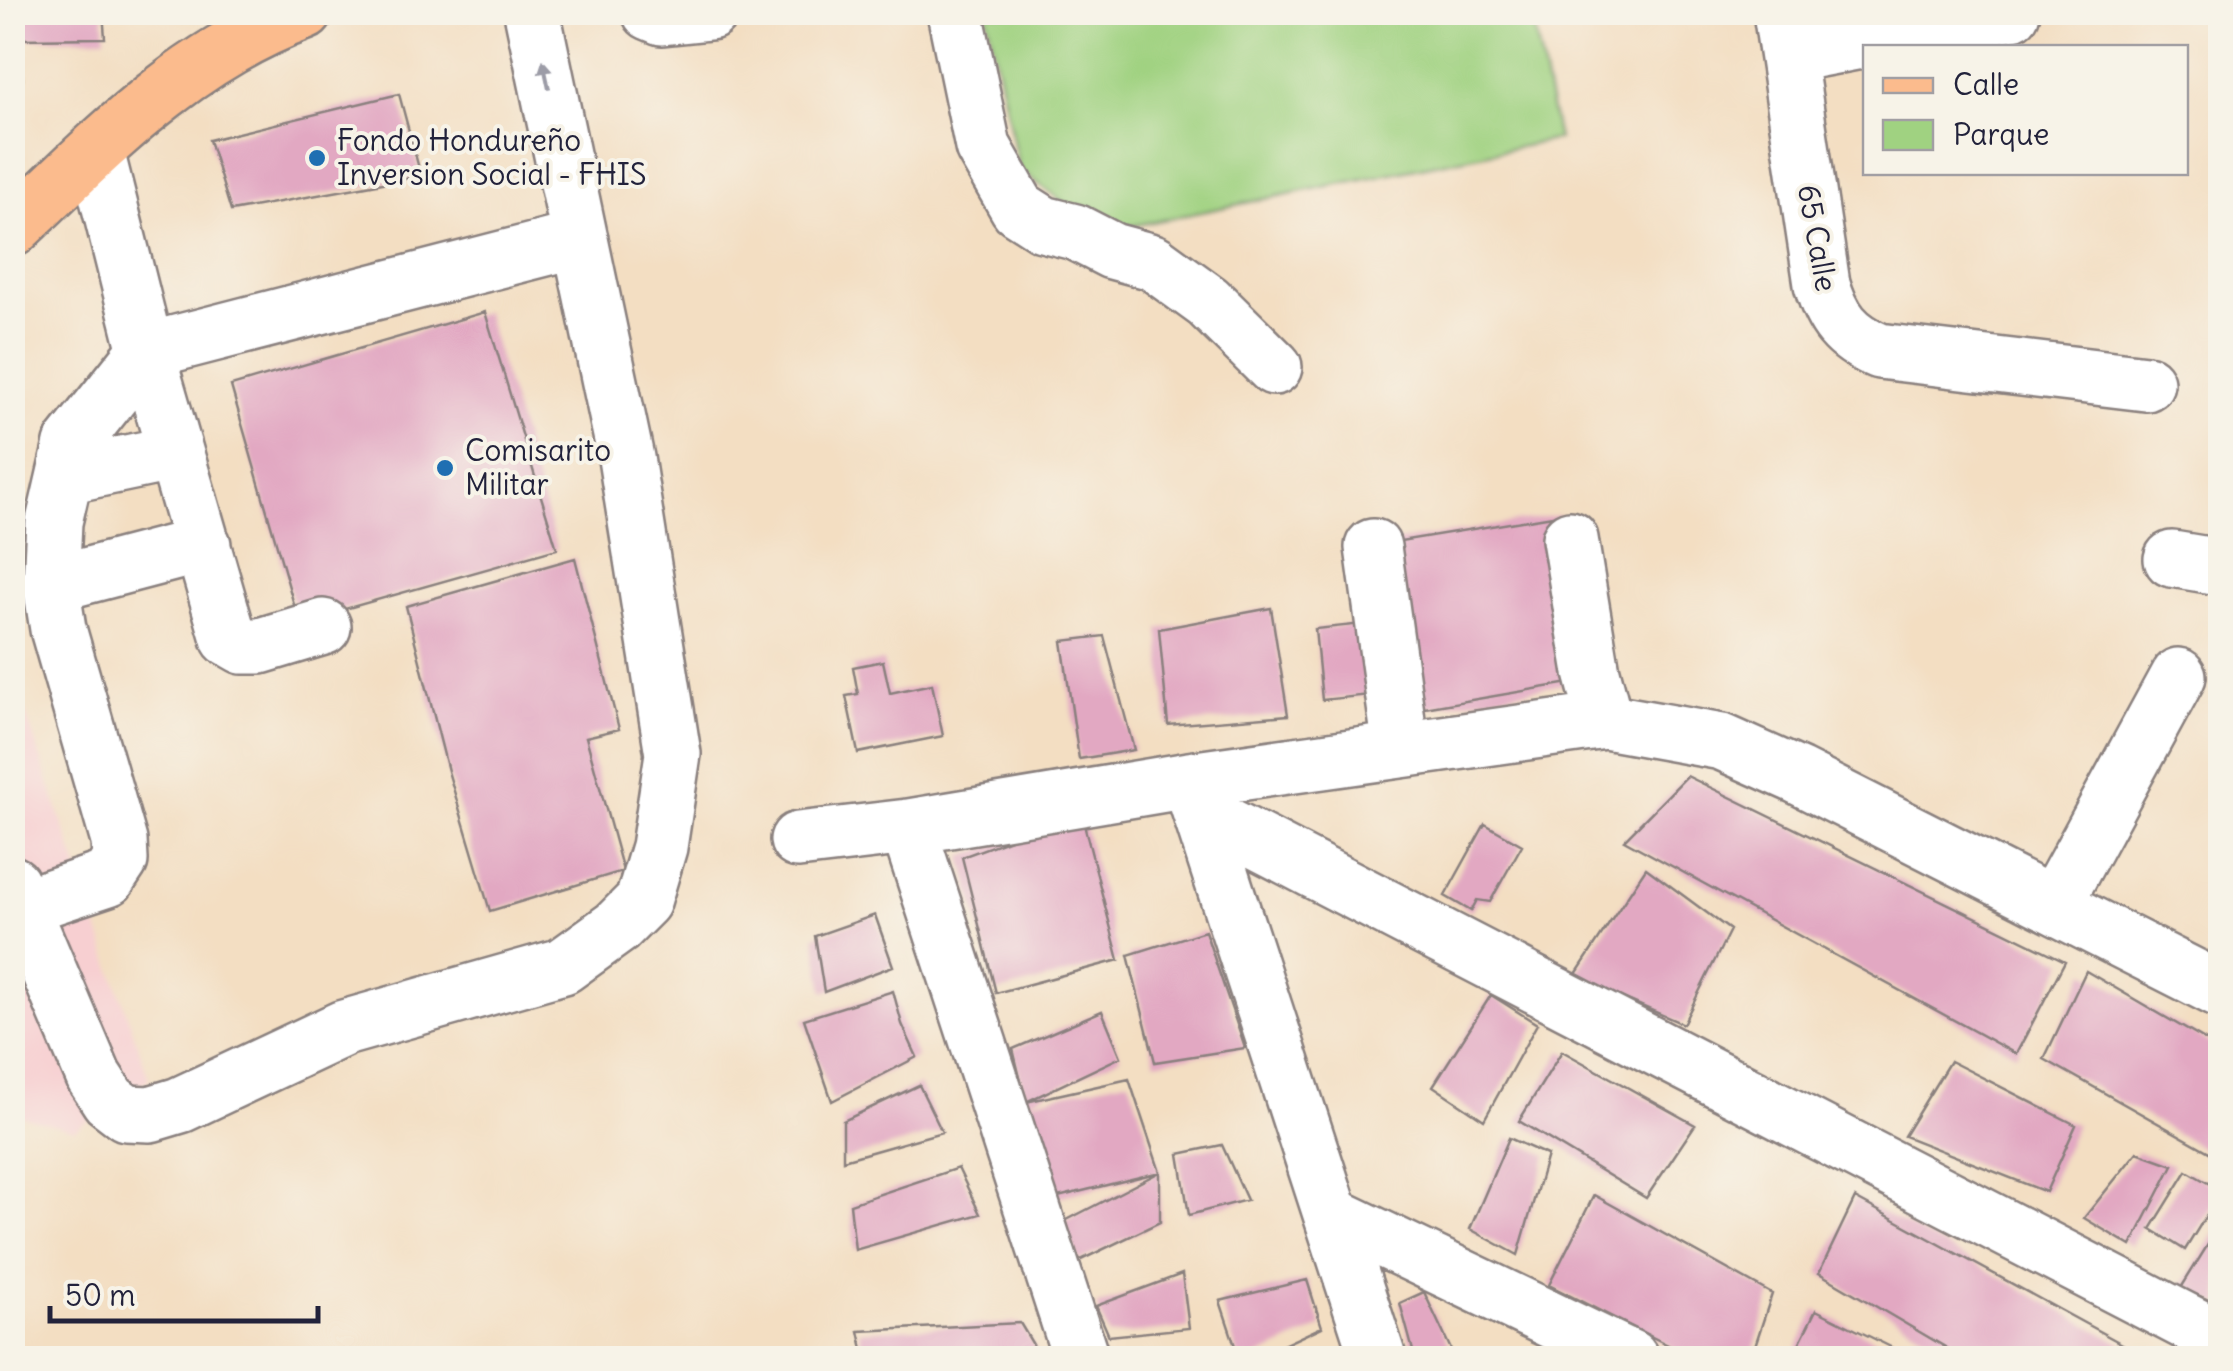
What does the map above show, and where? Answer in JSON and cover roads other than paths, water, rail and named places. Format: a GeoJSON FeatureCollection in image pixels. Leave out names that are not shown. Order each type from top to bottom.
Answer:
{"type":"FeatureCollection","features":[{"type":"Feature","properties":{"kind":"main road"},"geometry":{"type":"LineString","coordinates":[[12,228],[144,104],[206,59],[305,12]]}},
{"type":"Feature","properties":{"kind":"street"},"geometry":{"type":"LineString","coordinates":[[532,12],[580,239],[626,458],[673,754],[660,847],[643,902],[564,966],[344,1028],[180,1105],[150,1114],[126,1113],[109,1100],[102,1088],[17,896],[108,878],[120,860],[119,842],[58,628],[51,586],[54,522],[72,444],[146,352],[580,239]]}},
{"type":"Feature","properties":{"kind":"street"},"geometry":{"type":"LineString","coordinates":[[650,12],[662,16],[710,12]]}},
{"type":"Feature","properties":{"kind":"street"},"geometry":{"type":"LineString","coordinates":[[956,12],[983,147],[1018,208],[1043,224],[1153,262],[1208,302],[1274,367]]}},
{"type":"Feature","properties":{"kind":"street"},"geometry":{"type":"LineString","coordinates":[[1784,34],[2012,12]]}},
{"type":"Feature","properties":{"kind":"street","name":"65 Calle"},"geometry":{"type":"LineString","coordinates":[[1784,34],[1822,284],[1830,310],[1856,341],[1879,351],[2146,383]]}},
{"type":"Feature","properties":{"kind":"street"},"geometry":{"type":"LineString","coordinates":[[96,151],[146,352],[229,638],[244,646],[260,646],[322,627]]}},
{"type":"Feature","properties":{"kind":"street"},"geometry":{"type":"LineString","coordinates":[[65,476],[175,453]]}},
{"type":"Feature","properties":{"kind":"street"},"geometry":{"type":"LineString","coordinates":[[1570,539],[1592,672],[1605,721]]}},
{"type":"Feature","properties":{"kind":"street"},"geometry":{"type":"LineString","coordinates":[[51,586],[203,545]]}},
{"type":"Feature","properties":{"kind":"street"},"geometry":{"type":"LineString","coordinates":[[1373,546],[1401,750]]}},
{"type":"Feature","properties":{"kind":"street"},"geometry":{"type":"LineString","coordinates":[[2054,904],[2178,676]]}},
{"type":"Feature","properties":{"kind":"street"},"geometry":{"type":"LineString","coordinates":[[798,840],[1195,796],[1401,750],[1605,721],[1722,742],[2054,904],[2211,975]]}},
{"type":"Feature","properties":{"kind":"street"},"geometry":{"type":"LineString","coordinates":[[1195,796],[1378,1358]]}},
{"type":"Feature","properties":{"kind":"street"},"geometry":{"type":"LineString","coordinates":[[1195,796],[2220,1339]]}},
{"type":"Feature","properties":{"kind":"street"},"geometry":{"type":"LineString","coordinates":[[908,827],[1082,1358]]}},
{"type":"Feature","properties":{"kind":"street"},"geometry":{"type":"LineString","coordinates":[[1332,1215],[1630,1358]]}},
{"type":"Feature","properties":{"kind":"place","name":"Fondo Hondureño Inversion Social - FHIS"},"geometry":{"type":"Point","coordinates":[317,158]}},
{"type":"Feature","properties":{"kind":"place","name":"Comisarito Militar"},"geometry":{"type":"Point","coordinates":[445,468]}}]}
